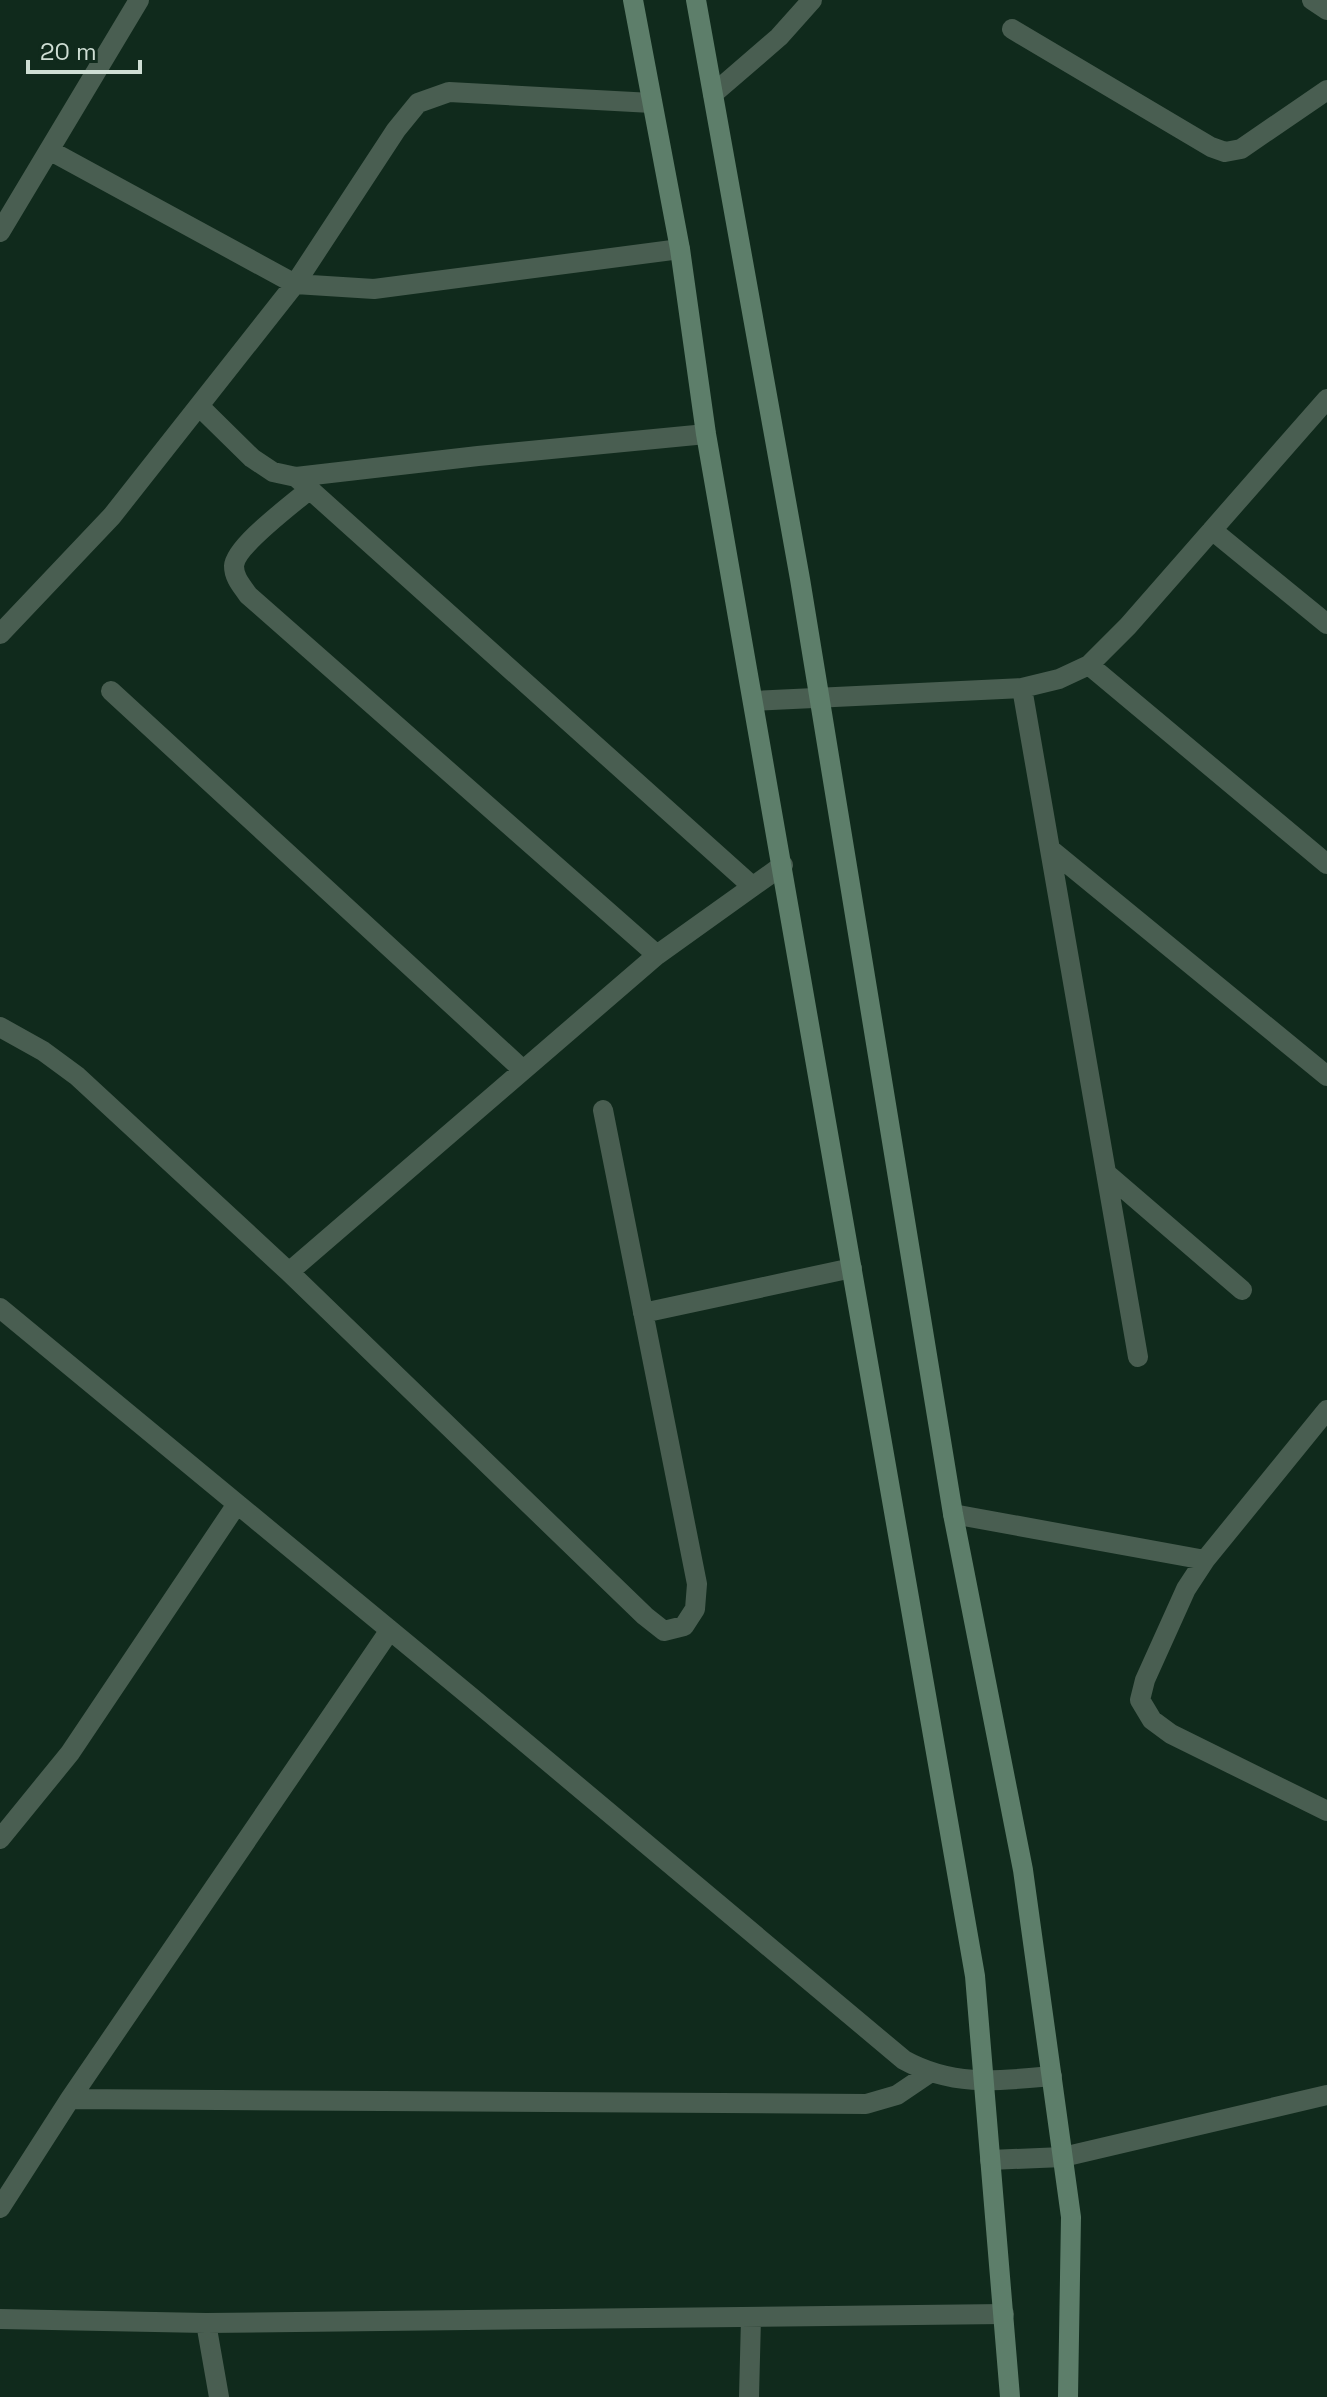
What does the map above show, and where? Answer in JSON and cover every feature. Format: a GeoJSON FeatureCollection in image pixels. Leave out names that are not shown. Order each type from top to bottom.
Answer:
{"type":"FeatureCollection","features":[{"type":"Feature","properties":{"kind":"main road"},"geometry":{"type":"LineString","coordinates":[[633,0],[680,249],[706,434],[975,1976],[1010,2397]]}},
{"type":"Feature","properties":{"kind":"main road"},"geometry":{"type":"LineString","coordinates":[[696,0],[800,579],[953,1514],[1023,1870],[1071,2217],[1068,2397]]}},
{"type":"Feature","properties":{"kind":"street"},"geometry":{"type":"LineString","coordinates":[[0,232],[139,0]]}},
{"type":"Feature","properties":{"kind":"street"},"geometry":{"type":"LineString","coordinates":[[713,94],[779,37],[812,0]]}},
{"type":"Feature","properties":{"kind":"street"},"geometry":{"type":"LineString","coordinates":[[1312,0],[1327,10]]}},
{"type":"Feature","properties":{"kind":"street"},"geometry":{"type":"LineString","coordinates":[[1012,29],[1211,147],[1225,152],[1241,149],[1327,90]]}},
{"type":"Feature","properties":{"kind":"street"},"geometry":{"type":"LineString","coordinates":[[0,634],[112,516],[199,406],[295,284],[396,130],[418,103],[449,92],[652,103]]}},
{"type":"Feature","properties":{"kind":"street"},"geometry":{"type":"LineString","coordinates":[[49,150],[295,284],[374,289],[680,249]]}},
{"type":"Feature","properties":{"kind":"street"},"geometry":{"type":"LineString","coordinates":[[753,701],[1022,688],[1059,679],[1089,665],[1128,626],[1327,399]]}},
{"type":"Feature","properties":{"kind":"street"},"geometry":{"type":"LineString","coordinates":[[199,406],[252,458],[273,472],[303,483],[752,886]]}},
{"type":"Feature","properties":{"kind":"street"},"geometry":{"type":"LineString","coordinates":[[657,955],[243,587],[237,579],[234,564],[243,547],[303,483],[478,456],[706,434]]}},
{"type":"Feature","properties":{"kind":"street"},"geometry":{"type":"LineString","coordinates":[[1212,530],[1327,624]]}},
{"type":"Feature","properties":{"kind":"street"},"geometry":{"type":"LineString","coordinates":[[1089,665],[1327,864]]}},
{"type":"Feature","properties":{"kind":"street"},"geometry":{"type":"LineString","coordinates":[[1022,688],[1138,1357]]}},
{"type":"Feature","properties":{"kind":"street"},"geometry":{"type":"LineString","coordinates":[[111,691],[523,1070]]}},
{"type":"Feature","properties":{"kind":"street"},"geometry":{"type":"LineString","coordinates":[[1050,849],[1327,1076]]}},
{"type":"Feature","properties":{"kind":"street"},"geometry":{"type":"LineString","coordinates":[[289,1272],[657,955],[783,865]]}},
{"type":"Feature","properties":{"kind":"street"},"geometry":{"type":"LineString","coordinates":[[0,1027],[43,1051],[77,1076],[289,1272],[633,1605],[664,1631],[684,1626],[695,1609],[697,1584],[603,1110]]}},
{"type":"Feature","properties":{"kind":"street"},"geometry":{"type":"LineString","coordinates":[[1106,1173],[1242,1290]]}},
{"type":"Feature","properties":{"kind":"street"},"geometry":{"type":"LineString","coordinates":[[643,1313],[852,1268]]}},
{"type":"Feature","properties":{"kind":"street"},"geometry":{"type":"LineString","coordinates":[[0,1308],[904,2060],[928,2074],[983,2083],[1052,2076]]}},
{"type":"Feature","properties":{"kind":"street"},"geometry":{"type":"LineString","coordinates":[[1327,1410],[1205,1560],[1186,1589],[1145,1680],[1140,1700],[1152,1720],[1171,1734],[1327,1811]]}},
{"type":"Feature","properties":{"kind":"street"},"geometry":{"type":"LineString","coordinates":[[0,1839],[70,1753],[237,1504]]}},
{"type":"Feature","properties":{"kind":"street"},"geometry":{"type":"LineString","coordinates":[[953,1514],[1205,1560]]}},
{"type":"Feature","properties":{"kind":"street"},"geometry":{"type":"LineString","coordinates":[[0,2208],[70,2099],[390,1630]]}},
{"type":"Feature","properties":{"kind":"street"},"geometry":{"type":"LineString","coordinates":[[70,2099],[866,2104],[897,2095],[928,2074]]}},
{"type":"Feature","properties":{"kind":"street"},"geometry":{"type":"LineString","coordinates":[[990,2160],[1063,2157],[1327,2095]]}},
{"type":"Feature","properties":{"kind":"street"},"geometry":{"type":"LineString","coordinates":[[0,2319],[206,2323],[1004,2314]]}},
{"type":"Feature","properties":{"kind":"street"},"geometry":{"type":"LineString","coordinates":[[749,2397],[751,2318]]}},
{"type":"Feature","properties":{"kind":"street"},"geometry":{"type":"LineString","coordinates":[[206,2323],[219,2397]]}}]}
